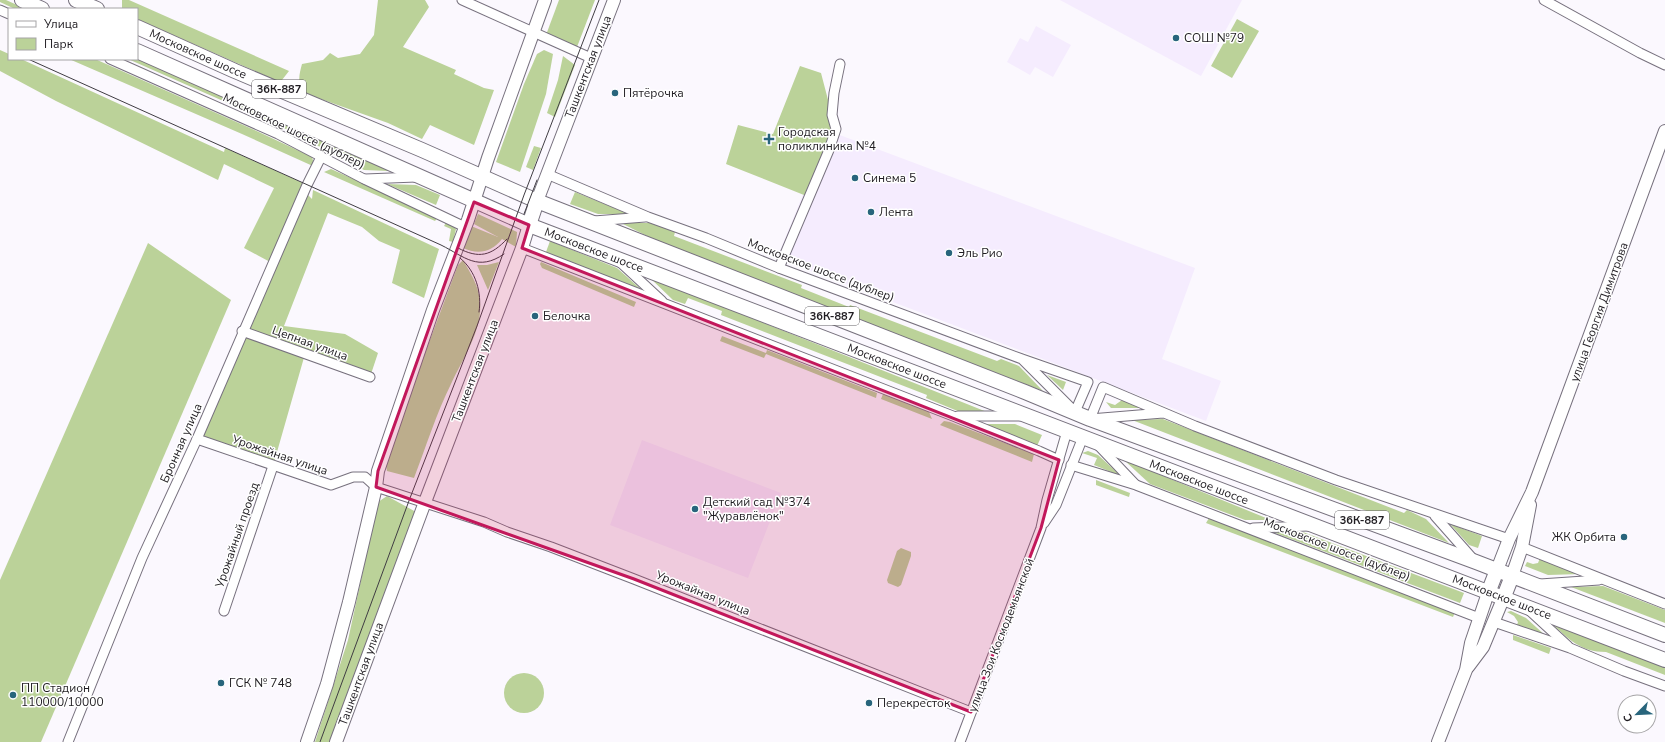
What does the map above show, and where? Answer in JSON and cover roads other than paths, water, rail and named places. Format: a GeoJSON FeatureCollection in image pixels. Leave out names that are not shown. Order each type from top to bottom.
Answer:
{"type":"FeatureCollection","features":[{"type":"Feature","properties":{"kind":"main road"},"geometry":{"type":"LineString","coordinates":[[22,0],[40,8]]}},
{"type":"Feature","properties":{"kind":"main road"},"geometry":{"type":"LineString","coordinates":[[76,0],[95,8]]}},
{"type":"Feature","properties":{"kind":"main road"},"geometry":{"type":"LineString","coordinates":[[306,742],[327,684],[349,602],[376,487],[378,471],[545,0]]}},
{"type":"Feature","properties":{"kind":"main road","name":"Ташкентская улица"},"geometry":{"type":"LineString","coordinates":[[336,742],[425,502],[522,248],[537,201],[590,58],[614,0]]}},
{"type":"Feature","properties":{"kind":"main road","name":"Московское шоссе"},"geometry":{"type":"LineString","coordinates":[[138,27],[235,71],[408,144],[537,201],[1090,419],[1476,562],[1665,635]]}},
{"type":"Feature","properties":{"kind":"main road","name":"Московское шоссе"},"geometry":{"type":"LineString","coordinates":[[138,51],[474,202],[529,225],[1665,660]]}},
{"type":"Feature","properties":{"kind":"main road","name":"улица Георгия Димитрова"},"geometry":{"type":"LineString","coordinates":[[1438,742],[1466,670],[1471,643],[1496,570],[1532,492],[1665,131]]}},
{"type":"Feature","properties":{"kind":"main road","name":"улица Зои Космодемьянской"},"geometry":{"type":"LineString","coordinates":[[1068,431],[1075,412]]}},
{"type":"Feature","properties":{"kind":"main road","name":"улица Зои Космодемьянской"},"geometry":{"type":"LineString","coordinates":[[1089,440],[1090,419]]}},
{"type":"Feature","properties":{"kind":"main road","name":"улица Георгия Димитрова"},"geometry":{"type":"LineString","coordinates":[[1466,670],[1483,648],[1512,576],[1522,547],[1532,492]]}},
{"type":"Feature","properties":{"kind":"street"},"geometry":{"type":"LineString","coordinates":[[462,0],[533,34],[590,58]]}},
{"type":"Feature","properties":{"kind":"street"},"geometry":{"type":"LineString","coordinates":[[1544,0],[1640,54],[1665,66]]}},
{"type":"Feature","properties":{"kind":"street","name":"Московское шоссе (дублер)"},"geometry":{"type":"LineString","coordinates":[[112,60],[278,134],[364,179],[465,228]]}},
{"type":"Feature","properties":{"kind":"street"},"geometry":{"type":"LineString","coordinates":[[779,268],[829,150],[836,129],[832,115],[834,93],[840,64]]}},
{"type":"Feature","properties":{"kind":"street","name":"Бронная улица"},"geometry":{"type":"LineString","coordinates":[[68,742],[142,558],[196,439],[307,185],[321,157]]}},
{"type":"Feature","properties":{"kind":"street","name":"Московское шоссе (дублер)"},"geometry":{"type":"LineString","coordinates":[[547,174],[648,217],[706,238],[779,268],[1022,359],[1088,382]]}},
{"type":"Feature","properties":{"kind":"street"},"geometry":{"type":"LineString","coordinates":[[364,179],[419,177]]}},
{"type":"Feature","properties":{"kind":"street"},"geometry":{"type":"LineString","coordinates":[[589,221],[648,217]]}},
{"type":"Feature","properties":{"kind":"street"},"geometry":{"type":"LineString","coordinates":[[522,248],[953,416],[1059,460]]}},
{"type":"Feature","properties":{"kind":"street"},"geometry":{"type":"LineString","coordinates":[[614,257],[666,305]]}},
{"type":"Feature","properties":{"kind":"street","name":"Цепная улица"},"geometry":{"type":"LineString","coordinates":[[242,331],[370,377]]}},
{"type":"Feature","properties":{"kind":"street"},"geometry":{"type":"LineString","coordinates":[[1022,359],[1075,412]]}},
{"type":"Feature","properties":{"kind":"street","name":"улица Зои Космодемьянской"},"geometry":{"type":"LineString","coordinates":[[1075,412],[1088,382]]}},
{"type":"Feature","properties":{"kind":"street","name":"улица Зои Космодемьянской"},"geometry":{"type":"LineString","coordinates":[[1090,419],[1103,387],[1163,413]]}},
{"type":"Feature","properties":{"kind":"street"},"geometry":{"type":"LineString","coordinates":[[1090,419],[1163,413],[1336,480],[1434,515],[1509,539]]}},
{"type":"Feature","properties":{"kind":"street"},"geometry":{"type":"LineString","coordinates":[[953,416],[1026,416]]}},
{"type":"Feature","properties":{"kind":"street","name":"улица Зои Космодемьянской"},"geometry":{"type":"LineString","coordinates":[[960,742],[1041,528],[1047,500],[1068,431]]}},
{"type":"Feature","properties":{"kind":"street","name":"Урожайная улица"},"geometry":{"type":"LineString","coordinates":[[196,439],[331,485],[353,477],[365,477],[376,487],[484,522],[507,532],[551,547],[971,712]]}},
{"type":"Feature","properties":{"kind":"street"},"geometry":{"type":"LineString","coordinates":[[1089,440],[1136,485]]}},
{"type":"Feature","properties":{"kind":"street","name":"улица Зои Космодемьянской"},"geometry":{"type":"LineString","coordinates":[[1041,528],[1056,505],[1071,465],[1089,440]]}},
{"type":"Feature","properties":{"kind":"street","name":"Московское шоссе (дублер)"},"geometry":{"type":"LineString","coordinates":[[1071,465],[1136,485],[1480,618]]}},
{"type":"Feature","properties":{"kind":"street","name":"Урожайный проезд"},"geometry":{"type":"LineString","coordinates":[[224,611],[273,466]]}},
{"type":"Feature","properties":{"kind":"street"},"geometry":{"type":"LineString","coordinates":[[1434,515],[1476,562]]}},
{"type":"Feature","properties":{"kind":"street"},"geometry":{"type":"LineString","coordinates":[[1250,528],[1312,526]]}},
{"type":"Feature","properties":{"kind":"street"},"geometry":{"type":"LineString","coordinates":[[1522,547],[1665,604]]}},
{"type":"Feature","properties":{"kind":"street"},"geometry":{"type":"LineString","coordinates":[[1533,584],[1602,580]]}},
{"type":"Feature","properties":{"kind":"street"},"geometry":{"type":"LineString","coordinates":[[1526,607],[1570,648]]}},
{"type":"Feature","properties":{"kind":"street"},"geometry":{"type":"LineString","coordinates":[[1494,622],[1570,648],[1624,671],[1665,686]]}},
{"type":"Feature","properties":{"kind":"tram line"},"geometry":{"type":"LineString","coordinates":[[320,742],[410,498],[477,326],[524,195],[599,0]]}},
{"type":"Feature","properties":{"kind":"tram line"},"geometry":{"type":"LineString","coordinates":[[30,60],[441,245],[472,261],[487,262],[504,254]]}},
{"type":"Feature","properties":{"kind":"tram line"},"geometry":{"type":"LineString","coordinates":[[524,214],[537,180]]}},
{"type":"Feature","properties":{"kind":"tram line"},"geometry":{"type":"LineString","coordinates":[[458,248],[472,254],[484,254],[496,249],[507,239]]}},
{"type":"Feature","properties":{"kind":"tram line"},"geometry":{"type":"LineString","coordinates":[[460,258],[466,263],[477,283],[480,297],[479,312]]}},
{"type":"Feature","properties":{"kind":"place","name":"СОШ №79"},"geometry":{"type":"Point","coordinates":[1176,38]}},
{"type":"Feature","properties":{"kind":"place","name":"Пятёрочка"},"geometry":{"type":"Point","coordinates":[615,93]}},
{"type":"Feature","properties":{"kind":"place","name":"Городская поликлиника №4"},"geometry":{"type":"Point","coordinates":[769,139]}},
{"type":"Feature","properties":{"kind":"place","name":"Синема 5"},"geometry":{"type":"Point","coordinates":[855,178]}},
{"type":"Feature","properties":{"kind":"place","name":"Лента"},"geometry":{"type":"Point","coordinates":[871,212]}},
{"type":"Feature","properties":{"kind":"place","name":"Эль Рио"},"geometry":{"type":"Point","coordinates":[949,253]}},
{"type":"Feature","properties":{"kind":"place","name":"Белочка"},"geometry":{"type":"Point","coordinates":[535,316]}},
{"type":"Feature","properties":{"kind":"place","name":"Детский сад №374 \"Журавлёнок\""},"geometry":{"type":"Point","coordinates":[695,509]}},
{"type":"Feature","properties":{"kind":"place","name":"ЖК Орбита"},"geometry":{"type":"Point","coordinates":[1624,537]}},
{"type":"Feature","properties":{"kind":"place","name":"ГСК № 748"},"geometry":{"type":"Point","coordinates":[221,683]}},
{"type":"Feature","properties":{"kind":"place","name":"ПП Стадион 110000/10000"},"geometry":{"type":"Point","coordinates":[13,695]}},
{"type":"Feature","properties":{"kind":"place","name":"Перекресток"},"geometry":{"type":"Point","coordinates":[869,703]}}]}
